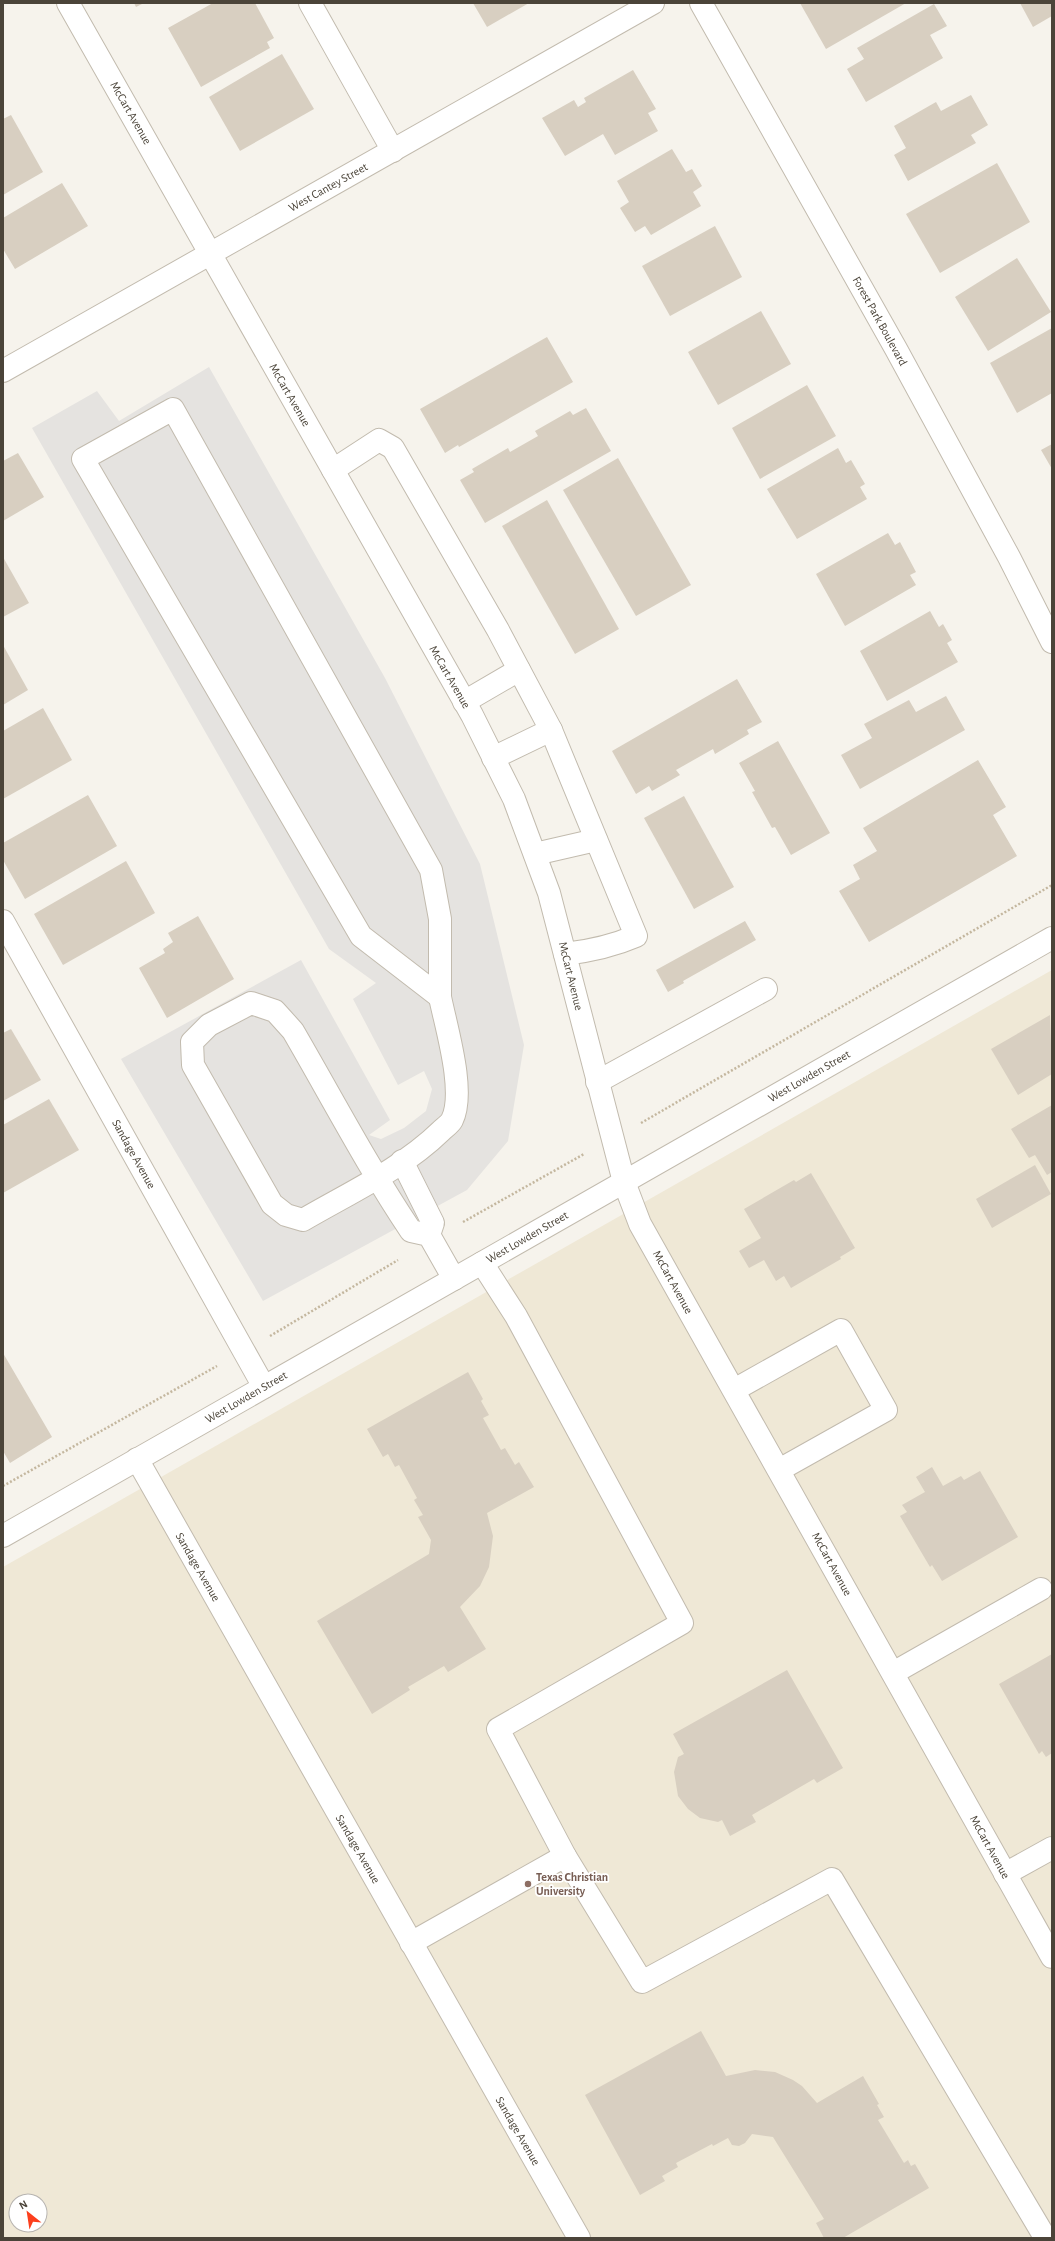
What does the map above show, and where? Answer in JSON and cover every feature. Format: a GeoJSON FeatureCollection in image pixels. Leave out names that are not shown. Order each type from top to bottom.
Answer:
{"type":"FeatureCollection","features":[{"type":"Feature","properties":{"kind":"street","name":"McCart Avenue"},"geometry":{"type":"LineString","coordinates":[[68,3],[464,702],[514,799],[549,893],[612,1140],[624,1182],[640,1224],[1052,1957]]}},
{"type":"Feature","properties":{"kind":"street"},"geometry":{"type":"LineString","coordinates":[[310,3],[393,151]]}},
{"type":"Feature","properties":{"kind":"street","name":"West Cantey Street"},"geometry":{"type":"LineString","coordinates":[[3,371],[653,3]]}},
{"type":"Feature","properties":{"kind":"street","name":"Forest Park Boulevard"},"geometry":{"type":"LineString","coordinates":[[702,3],[911,377],[1009,557],[1052,642]]}},
{"type":"Feature","properties":{"kind":"street"},"geometry":{"type":"LineString","coordinates":[[430,1237],[411,1231],[378,1176],[293,1031],[275,1011],[252,1003],[209,1025],[192,1042],[193,1064],[272,1204],[286,1215],[302,1220],[378,1176],[423,1149],[452,1120],[457,1097],[455,1070],[440,997],[440,919],[431,870],[173,409],[83,459],[360,936],[440,997]]}},
{"type":"Feature","properties":{"kind":"street"},"geometry":{"type":"LineString","coordinates":[[333,470],[379,440],[393,448],[410,475],[551,730],[636,936],[618,944],[594,950],[565,954]]}},
{"type":"Feature","properties":{"kind":"street"},"geometry":{"type":"LineString","coordinates":[[464,702],[519,670]]}},
{"type":"Feature","properties":{"kind":"street"},"geometry":{"type":"LineString","coordinates":[[493,758],[551,730]]}},
{"type":"Feature","properties":{"kind":"street"},"geometry":{"type":"LineString","coordinates":[[535,854],[596,840]]}},
{"type":"Feature","properties":{"kind":"street","name":"Sandage Avenue"},"geometry":{"type":"LineString","coordinates":[[3,921],[264,1387]]}},
{"type":"Feature","properties":{"kind":"street","name":"West Lowden Street"},"geometry":{"type":"LineString","coordinates":[[3,1536],[1052,938]]}},
{"type":"Feature","properties":{"kind":"street"},"geometry":{"type":"LineString","coordinates":[[597,1082],[766,989]]}},
{"type":"Feature","properties":{"kind":"street"},"geometry":{"type":"LineString","coordinates":[[402,1161],[433,1223],[430,1237],[454,1279]]}},
{"type":"Feature","properties":{"kind":"street"},"geometry":{"type":"LineString","coordinates":[[482,1263],[516,1316],[682,1623],[498,1729],[565,1856],[642,1982],[832,1879],[1044,2234]]}},
{"type":"Feature","properties":{"kind":"street"},"geometry":{"type":"LineString","coordinates":[[734,1390],[841,1330],[886,1410],[779,1470]]}},
{"type":"Feature","properties":{"kind":"street","name":"Sandage Avenue"},"geometry":{"type":"LineString","coordinates":[[137,1459],[579,2238]]}},
{"type":"Feature","properties":{"kind":"street"},"geometry":{"type":"LineString","coordinates":[[893,1673],[1041,1589]]}},
{"type":"Feature","properties":{"kind":"street"},"geometry":{"type":"LineString","coordinates":[[1005,1874],[1052,1848]]}},
{"type":"Feature","properties":{"kind":"street"},"geometry":{"type":"LineString","coordinates":[[411,1943],[565,1856]]}},
{"type":"Feature","properties":{"kind":"path"},"geometry":{"type":"LineString","coordinates":[[3,1486],[244,1351],[430,1237],[612,1140],[1052,885]]}},
{"type":"Feature","properties":{"kind":"shaded area"},"geometry":{"type":"Polygon","coordinates":[[[209,367],[385,678],[480,864],[524,1045],[508,1141],[467,1190],[263,1301],[121,1059],[301,960],[390,1120],[369,1135],[381,1139],[404,1128],[426,1111],[432,1089],[424,1071],[398,1085],[353,999],[376,983],[329,949],[32,428],[97,391],[119,421],[209,367]]]}},
{"type":"Feature","properties":{"kind":"shaded area","name":"Texas Christian University"},"geometry":{"type":"Polygon","coordinates":[[[1052,970],[1052,2238],[3,2238],[3,1567],[1052,970]]]}},
{"type":"Feature","properties":{"kind":"building"},"geometry":{"type":"Polygon","coordinates":[[[134,3],[144,3],[136,7],[134,3]]]}},
{"type":"Feature","properties":{"kind":"building"},"geometry":{"type":"Polygon","coordinates":[[[213,3],[255,3],[274,38],[267,42],[270,48],[201,87],[168,28],[213,3]]]}},
{"type":"Feature","properties":{"kind":"building"},"geometry":{"type":"Polygon","coordinates":[[[473,3],[529,3],[487,27],[473,3]]]}},
{"type":"Feature","properties":{"kind":"building"},"geometry":{"type":"Polygon","coordinates":[[[800,3],[906,3],[826,49],[800,3]]]}},
{"type":"Feature","properties":{"kind":"building"},"geometry":{"type":"Polygon","coordinates":[[[1020,3],[1052,3],[1052,16],[1033,27],[1020,3]]]}},
{"type":"Feature","properties":{"kind":"building"},"geometry":{"type":"Polygon","coordinates":[[[934,4],[947,26],[930,35],[943,58],[866,102],[847,69],[864,59],[857,48],[934,4]]]}},
{"type":"Feature","properties":{"kind":"building"},"geometry":{"type":"Polygon","coordinates":[[[282,54],[314,109],[240,151],[209,97],[282,54]]]}},
{"type":"Feature","properties":{"kind":"building"},"geometry":{"type":"Polygon","coordinates":[[[633,70],[656,109],[648,113],[658,131],[615,155],[603,134],[565,156],[542,118],[574,100],[578,107],[586,102],[584,98],[633,70]]]}},
{"type":"Feature","properties":{"kind":"building"},"geometry":{"type":"Polygon","coordinates":[[[971,95],[988,125],[971,135],[976,143],[908,181],[894,155],[906,148],[894,126],[936,102],[941,111],[971,95]]]}},
{"type":"Feature","properties":{"kind":"building"},"geometry":{"type":"Polygon","coordinates":[[[11,115],[43,172],[3,195],[3,119],[11,115]]]}},
{"type":"Feature","properties":{"kind":"building"},"geometry":{"type":"Polygon","coordinates":[[[672,149],[686,172],[692,169],[702,186],[693,192],[701,206],[651,235],[645,226],[635,232],[620,208],[629,202],[617,181],[672,149]]]}},
{"type":"Feature","properties":{"kind":"building"},"geometry":{"type":"Polygon","coordinates":[[[997,163],[1030,222],[940,273],[906,214],[997,163]]]}},
{"type":"Feature","properties":{"kind":"building"},"geometry":{"type":"Polygon","coordinates":[[[62,183],[88,226],[15,269],[3,249],[3,218],[62,183]]]}},
{"type":"Feature","properties":{"kind":"building"},"geometry":{"type":"Polygon","coordinates":[[[715,226],[742,277],[670,316],[642,266],[715,226]]]}},
{"type":"Feature","properties":{"kind":"building"},"geometry":{"type":"Polygon","coordinates":[[[1017,258],[1051,312],[988,351],[955,297],[1017,258]]]}},
{"type":"Feature","properties":{"kind":"building"},"geometry":{"type":"Polygon","coordinates":[[[761,311],[791,364],[718,405],[688,352],[761,311]]]}},
{"type":"Feature","properties":{"kind":"building"},"geometry":{"type":"Polygon","coordinates":[[[1052,328],[1052,393],[1017,413],[990,363],[1052,328]]]}},
{"type":"Feature","properties":{"kind":"building"},"geometry":{"type":"Polygon","coordinates":[[[547,337],[573,382],[459,447],[458,445],[445,453],[420,409],[547,337]]]}},
{"type":"Feature","properties":{"kind":"building"},"geometry":{"type":"Polygon","coordinates":[[[807,385],[836,436],[760,479],[732,428],[807,385]]]}},
{"type":"Feature","properties":{"kind":"building"},"geometry":{"type":"Polygon","coordinates":[[[586,408],[611,451],[485,523],[460,480],[474,472],[472,469],[508,448],[510,452],[538,436],[535,431],[570,411],[573,415],[586,408]]]}},
{"type":"Feature","properties":{"kind":"building"},"geometry":{"type":"Polygon","coordinates":[[[1052,444],[1052,469],[1041,450],[1052,444]]]}},
{"type":"Feature","properties":{"kind":"building"},"geometry":{"type":"Polygon","coordinates":[[[838,448],[846,463],[851,460],[865,484],[860,487],[867,499],[797,539],[767,489],[838,448]]]}},
{"type":"Feature","properties":{"kind":"building"},"geometry":{"type":"Polygon","coordinates":[[[18,453],[44,497],[3,521],[3,461],[18,453]]]}},
{"type":"Feature","properties":{"kind":"building"},"geometry":{"type":"Polygon","coordinates":[[[618,458],[691,585],[636,616],[563,490],[618,458]]]}},
{"type":"Feature","properties":{"kind":"building"},"geometry":{"type":"Polygon","coordinates":[[[547,500],[619,629],[575,654],[502,526],[547,500]]]}},
{"type":"Feature","properties":{"kind":"building"},"geometry":{"type":"Polygon","coordinates":[[[888,533],[895,545],[900,542],[916,572],[910,575],[916,585],[845,626],[816,574],[888,533]]]}},
{"type":"Feature","properties":{"kind":"building"},"geometry":{"type":"Polygon","coordinates":[[[3,557],[29,603],[3,617],[3,557]]]}},
{"type":"Feature","properties":{"kind":"building"},"geometry":{"type":"Polygon","coordinates":[[[930,611],[939,627],[943,624],[952,640],[947,643],[958,662],[887,701],[860,651],[930,611]]]}},
{"type":"Feature","properties":{"kind":"building"},"geometry":{"type":"Polygon","coordinates":[[[3,645],[28,690],[3,705],[3,645]]]}},
{"type":"Feature","properties":{"kind":"building"},"geometry":{"type":"Polygon","coordinates":[[[737,679],[762,722],[747,730],[749,734],[715,754],[713,749],[676,770],[680,775],[652,791],[649,786],[636,794],[612,751],[737,679]]]}},
{"type":"Feature","properties":{"kind":"building"},"geometry":{"type":"Polygon","coordinates":[[[946,696],[965,730],[860,789],[841,755],[872,738],[864,724],[909,700],[916,712],[946,696]]]}},
{"type":"Feature","properties":{"kind":"building"},"geometry":{"type":"Polygon","coordinates":[[[43,708],[72,760],[3,799],[3,731],[43,708]]]}},
{"type":"Feature","properties":{"kind":"building"},"geometry":{"type":"Polygon","coordinates":[[[778,741],[830,833],[791,855],[775,827],[772,828],[752,792],[755,791],[739,763],[778,741]]]}},
{"type":"Feature","properties":{"kind":"building"},"geometry":{"type":"Polygon","coordinates":[[[978,760],[1006,807],[993,815],[1017,856],[869,942],[839,891],[860,879],[853,865],[877,851],[863,828],[978,760]]]}},
{"type":"Feature","properties":{"kind":"building"},"geometry":{"type":"Polygon","coordinates":[[[88,795],[117,846],[25,899],[3,860],[3,843],[88,795]]]}},
{"type":"Feature","properties":{"kind":"building"},"geometry":{"type":"Polygon","coordinates":[[[684,796],[734,887],[694,909],[644,818],[684,796]]]}},
{"type":"Feature","properties":{"kind":"building"},"geometry":{"type":"Polygon","coordinates":[[[126,861],[155,913],[63,965],[34,914],[126,861]]]}},
{"type":"Feature","properties":{"kind":"building"},"geometry":{"type":"Polygon","coordinates":[[[198,916],[234,979],[167,1018],[139,968],[165,953],[163,949],[173,942],[168,933],[198,916]]]}},
{"type":"Feature","properties":{"kind":"building"},"geometry":{"type":"Polygon","coordinates":[[[745,921],[756,940],[683,981],[684,983],[668,992],[656,970],[745,921]]]}},
{"type":"Feature","properties":{"kind":"building"},"geometry":{"type":"Polygon","coordinates":[[[1050,1015],[1052,1074],[1018,1095],[991,1049],[1050,1015]]]}},
{"type":"Feature","properties":{"kind":"building"},"geometry":{"type":"Polygon","coordinates":[[[11,1029],[41,1080],[3,1101],[3,1033],[11,1029]]]}},
{"type":"Feature","properties":{"kind":"building"},"geometry":{"type":"Polygon","coordinates":[[[49,1099],[79,1150],[3,1193],[3,1125],[49,1099]]]}},
{"type":"Feature","properties":{"kind":"building"},"geometry":{"type":"Polygon","coordinates":[[[1052,1105],[1052,1172],[1047,1175],[1035,1155],[1029,1158],[1011,1129],[1052,1105]]]}},
{"type":"Feature","properties":{"kind":"building"},"geometry":{"type":"Polygon","coordinates":[[[1035,1165],[1051,1194],[992,1228],[976,1199],[1035,1165]]]}},
{"type":"Feature","properties":{"kind":"building"},"geometry":{"type":"Polygon","coordinates":[[[811,1173],[855,1248],[840,1257],[841,1259],[791,1288],[784,1276],[776,1281],[764,1260],[749,1268],[739,1251],[761,1238],[744,1209],[794,1180],[796,1182],[811,1173]]]}},
{"type":"Feature","properties":{"kind":"building"},"geometry":{"type":"Polygon","coordinates":[[[3,1353],[52,1437],[10,1463],[3,1451],[3,1353]]]}},
{"type":"Feature","properties":{"kind":"building"},"geometry":{"type":"Polygon","coordinates":[[[468,1372],[483,1399],[481,1401],[489,1415],[483,1418],[501,1450],[505,1448],[515,1465],[519,1462],[534,1487],[487,1513],[493,1536],[489,1567],[480,1586],[460,1607],[486,1649],[448,1672],[444,1666],[408,1687],[410,1690],[372,1714],[317,1621],[429,1554],[431,1540],[418,1517],[423,1515],[414,1500],[417,1498],[399,1465],[395,1467],[388,1454],[383,1457],[367,1429],[468,1372]]]}},
{"type":"Feature","properties":{"kind":"building"},"geometry":{"type":"Polygon","coordinates":[[[932,1467],[943,1486],[961,1476],[964,1480],[980,1471],[1018,1537],[942,1581],[932,1565],[930,1567],[900,1516],[907,1512],[902,1505],[925,1492],[916,1477],[932,1467]]]}},
{"type":"Feature","properties":{"kind":"building"},"geometry":{"type":"Polygon","coordinates":[[[1052,1654],[1052,1753],[1046,1757],[1042,1751],[1039,1754],[999,1684],[1052,1654]]]}},
{"type":"Feature","properties":{"kind":"building"},"geometry":{"type":"Polygon","coordinates":[[[787,1670],[843,1768],[817,1783],[814,1779],[752,1815],[756,1822],[730,1836],[722,1820],[718,1822],[700,1818],[688,1809],[678,1796],[674,1772],[678,1757],[684,1754],[673,1734],[787,1670]]]}},
{"type":"Feature","properties":{"kind":"building"},"geometry":{"type":"Polygon","coordinates":[[[701,2031],[726,2076],[755,2070],[775,2072],[802,2086],[817,2103],[863,2076],[879,2104],[877,2105],[884,2117],[878,2120],[904,2163],[908,2160],[911,2166],[915,2164],[929,2188],[843,2238],[824,2238],[816,2223],[824,2219],[773,2137],[752,2134],[745,2143],[739,2146],[732,2145],[728,2138],[713,2146],[712,2144],[676,2163],[678,2167],[662,2176],[665,2181],[640,2195],[585,2095],[701,2031]]]}},
{"type":"Feature","properties":{"kind":"place","name":"Texas Christian University"},"geometry":{"type":"Point","coordinates":[528,1884]}}]}
